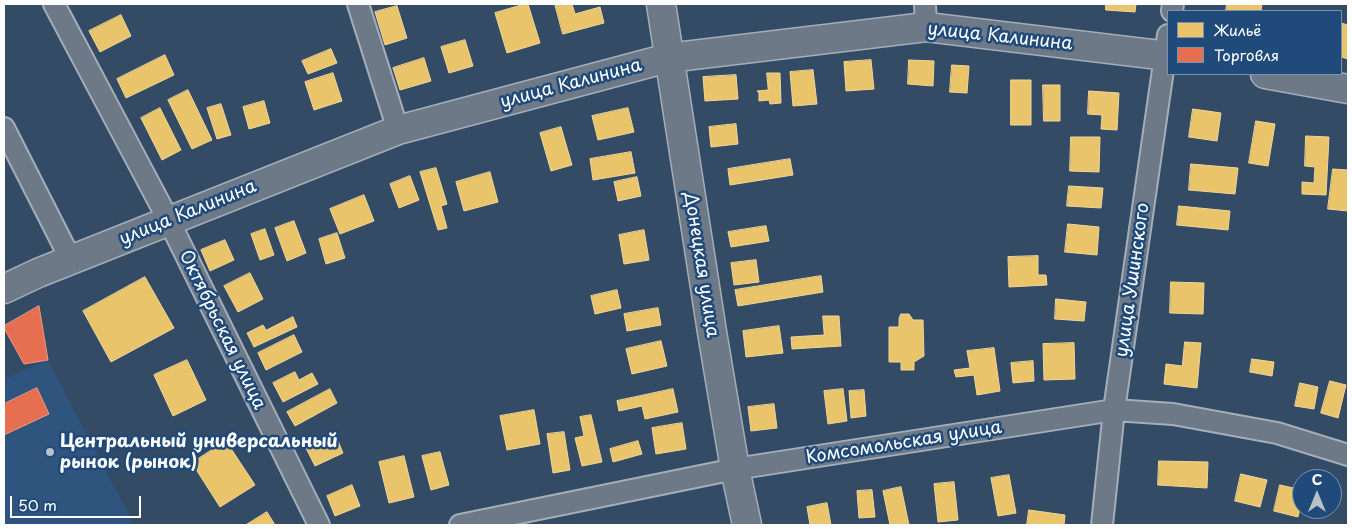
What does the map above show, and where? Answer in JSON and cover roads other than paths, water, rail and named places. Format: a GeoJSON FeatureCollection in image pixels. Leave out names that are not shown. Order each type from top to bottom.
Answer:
{"type":"FeatureCollection","features":[{"type":"Feature","properties":{"kind":"street","name":"Октябрьская улица"},"geometry":{"type":"LineString","coordinates":[[54,4],[168,221],[319,525]]}},
{"type":"Feature","properties":{"kind":"street"},"geometry":{"type":"LineString","coordinates":[[358,4],[398,130]]}},
{"type":"Feature","properties":{"kind":"street","name":"Донецкая улица"},"geometry":{"type":"LineString","coordinates":[[661,4],[668,58],[735,469],[747,525]]}},
{"type":"Feature","properties":{"kind":"street","name":"улица Калинина"},"geometry":{"type":"LineString","coordinates":[[4,289],[38,273],[398,130],[668,58],[926,15],[1167,49]]}},
{"type":"Feature","properties":{"kind":"street","name":"улица Ушинского"},"geometry":{"type":"LineString","coordinates":[[1102,525],[1114,410],[1167,49]]}},
{"type":"Feature","properties":{"kind":"street"},"geometry":{"type":"LineString","coordinates":[[1271,75],[1348,89]]}},
{"type":"Feature","properties":{"kind":"street"},"geometry":{"type":"LineString","coordinates":[[4,128],[71,260]]}},
{"type":"Feature","properties":{"kind":"street","name":"Комсомольская улица"},"geometry":{"type":"LineString","coordinates":[[460,525],[735,469],[1114,410],[1173,414],[1277,433],[1348,455]]}},
{"type":"Feature","properties":{"kind":"place","name":"Центральный универсальный рынок (рынок)"},"geometry":{"type":"Point","coordinates":[50,452]}}]}
